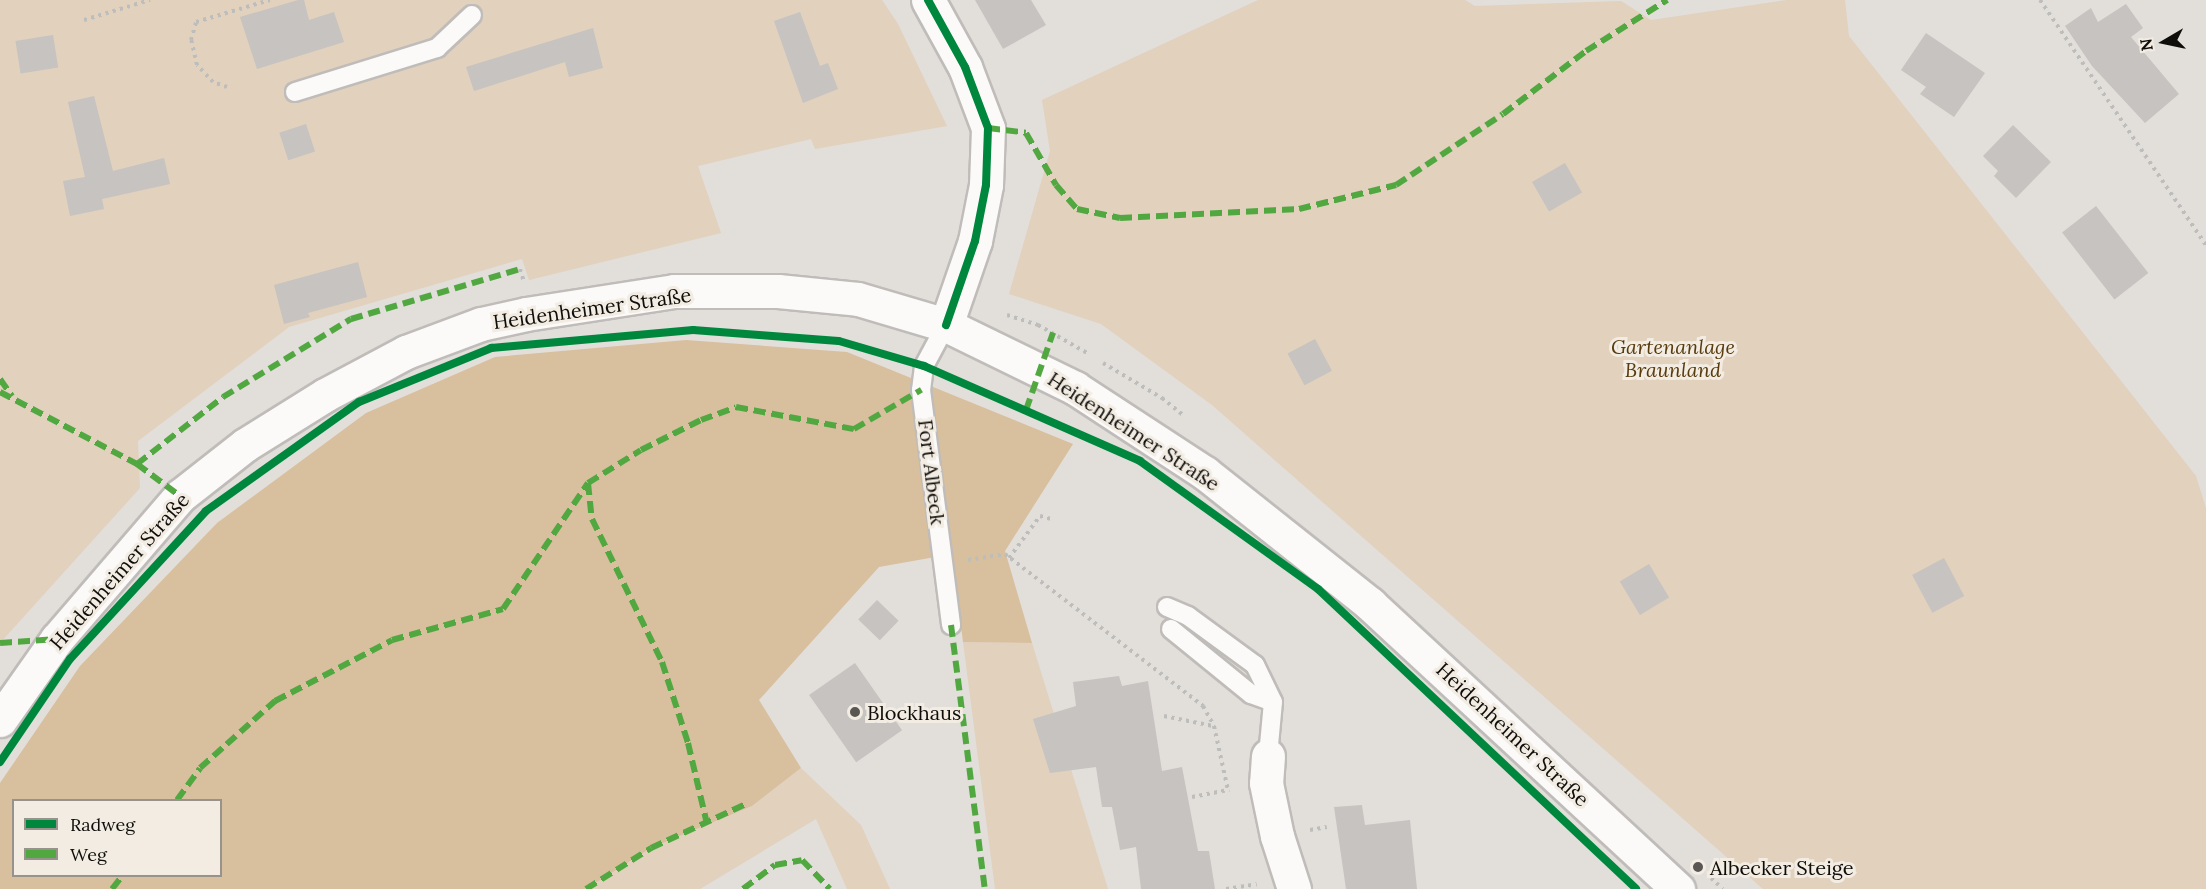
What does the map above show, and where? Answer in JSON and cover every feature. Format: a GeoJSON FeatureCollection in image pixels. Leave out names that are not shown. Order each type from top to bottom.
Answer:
{"type":"FeatureCollection","features":[{"type":"Feature","properties":{"kind":"main road"},"geometry":{"type":"LineString","coordinates":[[928,0],[965,67],[988,128],[986,186],[975,241],[950,312]]}},
{"type":"Feature","properties":{"kind":"main road","name":"Heidenheimer Straße"},"geometry":{"type":"LineString","coordinates":[[0,720],[57,639],[180,496],[245,445],[325,395],[406,352],[481,324],[526,314],[674,291],[778,291],[858,299],[950,312],[1075,388],[1205,472],[1370,604],[1678,889]]}},
{"type":"Feature","properties":{"kind":"main road"},"geometry":{"type":"LineString","coordinates":[[1268,756],[1268,794],[1294,889]]}},
{"type":"Feature","properties":{"kind":"lane"},"geometry":{"type":"LineString","coordinates":[[295,92],[437,48],[472,15]]}},
{"type":"Feature","properties":{"kind":"lane","name":"Fort Albeck"},"geometry":{"type":"LineString","coordinates":[[950,312],[924,366],[921,390],[951,625]]}},
{"type":"Feature","properties":{"kind":"lane"},"geometry":{"type":"LineString","coordinates":[[1167,607],[1188,616],[1255,665],[1273,702],[1268,756]]}},
{"type":"Feature","properties":{"kind":"lane"},"geometry":{"type":"LineString","coordinates":[[1171,629],[1251,694],[1273,702]]}},
{"type":"Feature","properties":{"kind":"path"},"geometry":{"type":"LineString","coordinates":[[84,20],[150,0]]}},
{"type":"Feature","properties":{"kind":"path"},"geometry":{"type":"LineString","coordinates":[[227,87],[213,82],[197,65],[191,40],[196,22],[270,0]]}},
{"type":"Feature","properties":{"kind":"path"},"geometry":{"type":"LineString","coordinates":[[2040,0],[2206,245]]}},
{"type":"Feature","properties":{"kind":"path"},"geometry":{"type":"LineString","coordinates":[[950,312],[1038,324],[1162,398],[1190,421]]}},
{"type":"Feature","properties":{"kind":"path"},"geometry":{"type":"LineString","coordinates":[[1009,558],[1040,516],[1051,519]]}},
{"type":"Feature","properties":{"kind":"path"},"geometry":{"type":"LineString","coordinates":[[943,563],[1005,554],[1203,706],[1214,726],[1228,790]]}},
{"type":"Feature","properties":{"kind":"path"},"geometry":{"type":"LineString","coordinates":[[1164,716],[1214,726]]}},
{"type":"Feature","properties":{"kind":"path"},"geometry":{"type":"LineString","coordinates":[[1192,797],[1221,792]]}},
{"type":"Feature","properties":{"kind":"path"},"geometry":{"type":"LineString","coordinates":[[1707,874],[1723,889]]}},
{"type":"Feature","properties":{"kind":"path"},"geometry":{"type":"LineString","coordinates":[[1226,889],[1246,886]]}},
{"type":"Feature","properties":{"kind":"green space"},"geometry":{"type":"Polygon","coordinates":[[[0,0],[882,0],[898,24],[947,126],[815,149],[811,139],[698,166],[721,233],[529,280],[522,259],[289,327],[138,441],[140,488],[0,643],[0,0]]]}},
{"type":"Feature","properties":{"kind":"green space","name":"Gartenanlage Braunland"},"geometry":{"type":"Polygon","coordinates":[[[1258,0],[1465,0],[1475,6],[1621,1],[1651,20],[1787,0],[1845,0],[1849,36],[2196,476],[2206,508],[2206,889],[1763,889],[1212,405],[1101,324],[1009,294],[1050,151],[1042,100],[1258,0]]]}},
{"type":"Feature","properties":{"kind":"green space"},"geometry":{"type":"Polygon","coordinates":[[[963,642],[1032,643],[1108,889],[995,889],[963,642]]]}},
{"type":"Feature","properties":{"kind":"green space"},"geometry":{"type":"Polygon","coordinates":[[[801,768],[861,825],[890,889],[847,889],[816,819],[700,889],[586,889],[651,848],[752,806],[801,768]]]}},
{"type":"Feature","properties":{"kind":"shaded area"},"geometry":{"type":"Polygon","coordinates":[[[686,340],[847,352],[1073,444],[1005,551],[1032,643],[963,642],[952,554],[879,567],[759,700],[801,768],[752,806],[651,848],[586,889],[0,889],[0,783],[80,666],[217,523],[366,413],[495,357],[686,340]]]}},
{"type":"Feature","properties":{"kind":"building"},"geometry":{"type":"Polygon","coordinates":[[[304,0],[309,20],[334,12],[344,42],[257,69],[240,17],[304,0]]]}},
{"type":"Feature","properties":{"kind":"building"},"geometry":{"type":"Polygon","coordinates":[[[975,0],[1031,0],[1046,25],[1003,49],[975,0]]]}},
{"type":"Feature","properties":{"kind":"building"},"geometry":{"type":"Polygon","coordinates":[[[2126,4],[2143,28],[2131,37],[2179,94],[2145,123],[2092,66],[2065,26],[2091,8],[2098,22],[2126,4]]]}},
{"type":"Feature","properties":{"kind":"building"},"geometry":{"type":"Polygon","coordinates":[[[800,12],[820,66],[828,63],[838,89],[803,103],[774,21],[800,12]]]}},
{"type":"Feature","properties":{"kind":"building"},"geometry":{"type":"Polygon","coordinates":[[[593,28],[603,68],[569,77],[565,62],[474,91],[466,67],[593,28]]]}},
{"type":"Feature","properties":{"kind":"building"},"geometry":{"type":"Polygon","coordinates":[[[1926,33],[1985,73],[1954,117],[1920,94],[1926,87],[1901,70],[1926,33]]]}},
{"type":"Feature","properties":{"kind":"building"},"geometry":{"type":"Polygon","coordinates":[[[53,35],[58,68],[21,74],[15,41],[53,35]]]}},
{"type":"Feature","properties":{"kind":"building"},"geometry":{"type":"Polygon","coordinates":[[[94,96],[113,171],[164,158],[170,184],[102,199],[104,209],[70,216],[63,181],[85,177],[68,102],[94,96]]]}},
{"type":"Feature","properties":{"kind":"building"},"geometry":{"type":"Polygon","coordinates":[[[306,124],[315,152],[288,160],[279,133],[306,124]]]}},
{"type":"Feature","properties":{"kind":"building"},"geometry":{"type":"Polygon","coordinates":[[[2013,125],[2051,162],[2016,198],[1994,176],[1998,171],[1983,156],[2013,125]]]}},
{"type":"Feature","properties":{"kind":"building"},"geometry":{"type":"Polygon","coordinates":[[[1565,163],[1582,192],[1549,211],[1532,182],[1565,163]]]}},
{"type":"Feature","properties":{"kind":"building"},"geometry":{"type":"Polygon","coordinates":[[[2096,206],[2148,273],[2114,299],[2062,232],[2096,206]]]}},
{"type":"Feature","properties":{"kind":"building"},"geometry":{"type":"Polygon","coordinates":[[[358,262],[367,297],[308,313],[310,317],[284,324],[274,285],[358,262]]]}},
{"type":"Feature","properties":{"kind":"building"},"geometry":{"type":"Polygon","coordinates":[[[1315,339],[1332,371],[1305,385],[1288,354],[1315,339]]]}},
{"type":"Feature","properties":{"kind":"building"},"geometry":{"type":"Polygon","coordinates":[[[1944,558],[1964,596],[1932,613],[1912,575],[1944,558]]]}},
{"type":"Feature","properties":{"kind":"building"},"geometry":{"type":"Polygon","coordinates":[[[1649,564],[1669,597],[1640,615],[1620,582],[1649,564]]]}},
{"type":"Feature","properties":{"kind":"building"},"geometry":{"type":"Polygon","coordinates":[[[877,600],[899,621],[880,640],[858,619],[877,600]]]}},
{"type":"Feature","properties":{"kind":"building","name":"Blockhaus"},"geometry":{"type":"Polygon","coordinates":[[[855,663],[902,730],[856,762],[809,695],[855,663]]]}},
{"type":"Feature","properties":{"kind":"building"},"geometry":{"type":"Polygon","coordinates":[[[1119,676],[1122,686],[1148,681],[1162,771],[1182,767],[1198,851],[1209,851],[1215,889],[1141,889],[1136,847],[1120,850],[1112,807],[1102,807],[1096,767],[1050,773],[1033,719],[1076,706],[1073,682],[1119,676]]]}},
{"type":"Feature","properties":{"kind":"building"},"geometry":{"type":"Polygon","coordinates":[[[1362,805],[1365,825],[1410,820],[1417,889],[1346,889],[1334,807],[1362,805]]]}},
{"type":"Feature","properties":{"kind":"marked path"},"geometry":{"type":"LineString","coordinates":[[988,128],[1026,133],[1056,185],[1077,209],[1120,218],[1299,209],[1396,185],[1503,114],[1586,51],[1667,0]]}},
{"type":"Feature","properties":{"kind":"marked path"},"geometry":{"type":"LineString","coordinates":[[137,464],[223,397],[351,319],[520,269]]}},
{"type":"Feature","properties":{"kind":"marked path"},"geometry":{"type":"LineString","coordinates":[[1026,410],[1053,333]]}},
{"type":"Feature","properties":{"kind":"marked path"},"geometry":{"type":"LineString","coordinates":[[0,379],[12,396]]}},
{"type":"Feature","properties":{"kind":"marked path"},"geometry":{"type":"LineString","coordinates":[[178,799],[200,768],[275,701],[392,640],[503,609],[588,483],[641,450],[701,420],[736,407],[854,429],[921,390]]}},
{"type":"Feature","properties":{"kind":"marked path"},"geometry":{"type":"LineString","coordinates":[[0,392],[137,464],[180,496]]}},
{"type":"Feature","properties":{"kind":"marked path"},"geometry":{"type":"LineString","coordinates":[[588,483],[592,519],[662,662],[688,743],[707,824]]}},
{"type":"Feature","properties":{"kind":"marked path"},"geometry":{"type":"LineString","coordinates":[[951,625],[985,889]]}},
{"type":"Feature","properties":{"kind":"marked path"},"geometry":{"type":"LineString","coordinates":[[0,643],[57,639]]}},
{"type":"Feature","properties":{"kind":"marked path"},"geometry":{"type":"LineString","coordinates":[[586,889],[651,848],[748,803]]}},
{"type":"Feature","properties":{"kind":"marked path"},"geometry":{"type":"LineString","coordinates":[[743,889],[775,865],[802,860],[830,889]]}},
{"type":"Feature","properties":{"kind":"marked path"},"geometry":{"type":"LineString","coordinates":[[112,889],[121,877]]}},
{"type":"Feature","properties":{"kind":"cycle path"},"geometry":{"type":"LineString","coordinates":[[928,0],[965,67],[988,128],[986,185],[975,241],[946,325]]}},
{"type":"Feature","properties":{"kind":"cycle path"},"geometry":{"type":"LineString","coordinates":[[0,762],[70,659],[206,511],[359,402],[491,348],[693,330],[839,341],[924,366],[1140,461],[1318,589],[1636,889]]}},
{"type":"Feature","properties":{"kind":"place","name":"Blockhaus"},"geometry":{"type":"Point","coordinates":[855,712]}},
{"type":"Feature","properties":{"kind":"place","name":"Albecker Steige"},"geometry":{"type":"Point","coordinates":[1698,867]}}]}
